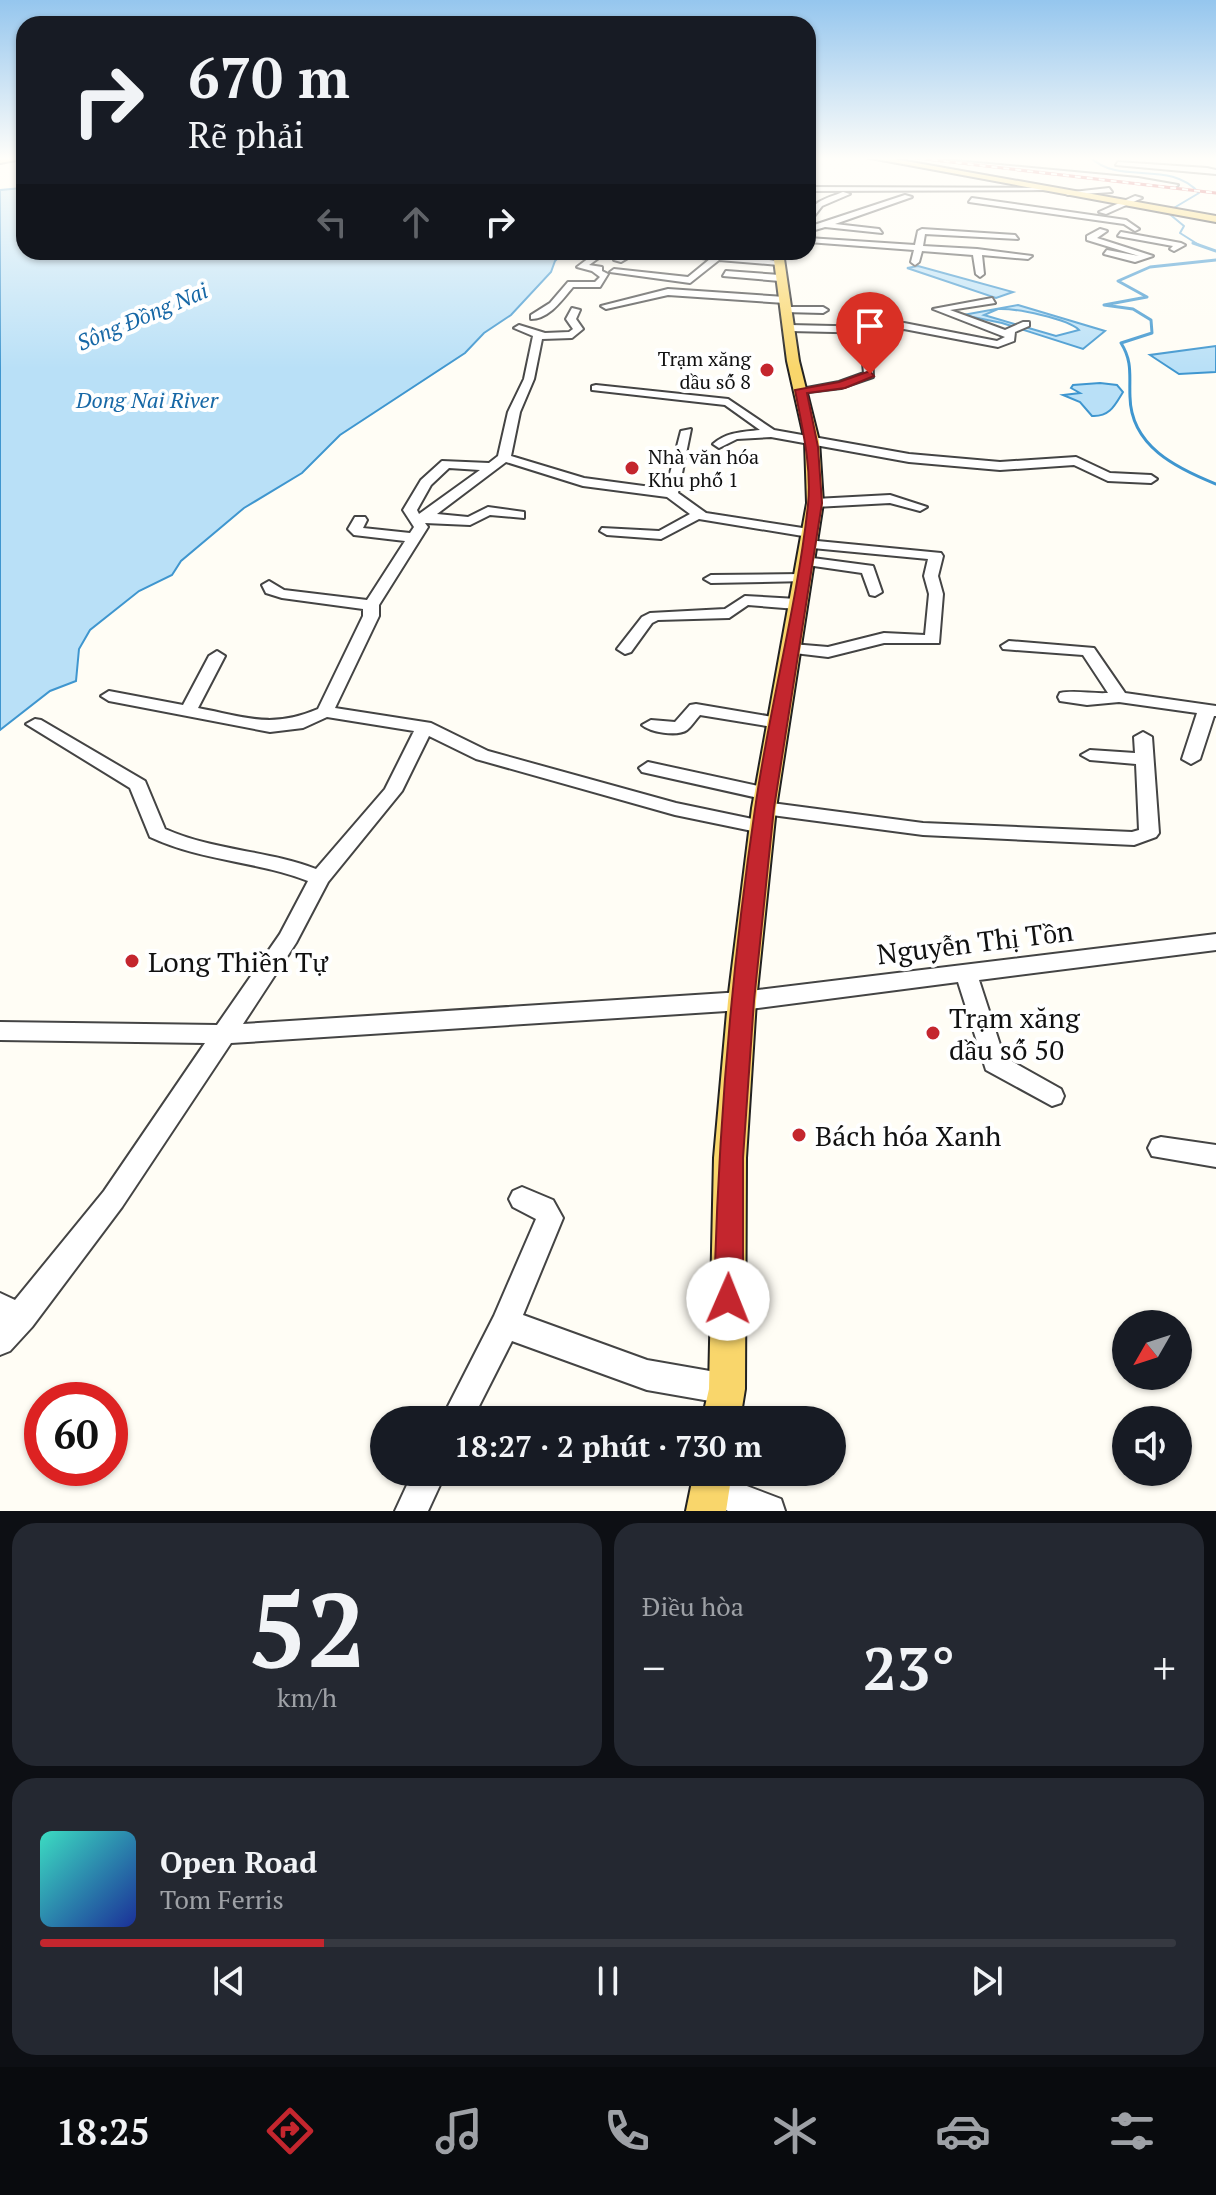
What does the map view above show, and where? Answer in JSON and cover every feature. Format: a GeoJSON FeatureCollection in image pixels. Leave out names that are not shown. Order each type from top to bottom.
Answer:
{"type":"FeatureCollection","features":[{"type":"Feature","properties":{"kind":"main road"},"geometry":{"type":"LineString","coordinates":[[724,1406],[727,1389],[730,1158],[742,1001],[764,810],[815,503],[811,440],[783,288]]}},
{"type":"Feature","properties":{"kind":"street"},"geometry":{"type":"LineString","coordinates":[[851,228],[879,231]]}},
{"type":"Feature","properties":{"kind":"street"},"geometry":{"type":"LineString","coordinates":[[915,262],[919,234],[935,228]]}},
{"type":"Feature","properties":{"kind":"street"},"geometry":{"type":"LineString","coordinates":[[1083,228],[1181,245],[1174,249]]}},
{"type":"Feature","properties":{"kind":"street"},"geometry":{"type":"LineString","coordinates":[[926,231],[1015,237]]}},
{"type":"Feature","properties":{"kind":"street"},"geometry":{"type":"LineString","coordinates":[[1103,231],[1087,239],[1149,256],[1137,259],[1107,252]]}},
{"type":"Feature","properties":{"kind":"street"},"geometry":{"type":"LineString","coordinates":[[837,242],[847,235],[841,232]]}},
{"type":"Feature","properties":{"kind":"street"},"geometry":{"type":"LineString","coordinates":[[816,241],[1027,252]]}},
{"type":"Feature","properties":{"kind":"street"},"geometry":{"type":"LineString","coordinates":[[977,251],[980,274]]}},
{"type":"Feature","properties":{"kind":"street"},"geometry":{"type":"LineString","coordinates":[[534,317],[553,305],[566,284],[595,287],[605,278],[604,274],[595,272],[599,269],[580,266],[590,260]]}},
{"type":"Feature","properties":{"kind":"street"},"geometry":{"type":"LineString","coordinates":[[679,265],[688,260]]}},
{"type":"Feature","properties":{"kind":"street"},"geometry":{"type":"LineString","coordinates":[[614,272],[690,280],[713,260]]}},
{"type":"Feature","properties":{"kind":"street"},"geometry":{"type":"LineString","coordinates":[[742,260],[729,271],[783,288],[877,330],[904,326],[1016,350]]}},
{"type":"Feature","properties":{"kind":"street"},"geometry":{"type":"LineString","coordinates":[[744,260],[783,288],[823,310]]}},
{"type":"Feature","properties":{"kind":"street"},"geometry":{"type":"LineString","coordinates":[[746,283],[783,288]]}},
{"type":"Feature","properties":{"kind":"street"},"geometry":{"type":"LineString","coordinates":[[606,306],[668,292],[722,301],[783,288]]}},
{"type":"Feature","properties":{"kind":"street"},"geometry":{"type":"LineString","coordinates":[[992,301],[938,309],[1010,333]]}},
{"type":"Feature","properties":{"kind":"street"},"geometry":{"type":"LineString","coordinates":[[519,328],[542,335],[572,335],[578,329],[571,319],[575,310]]}},
{"type":"Feature","properties":{"kind":"street"},"geometry":{"type":"LineString","coordinates":[[998,344],[1025,324]]}},
{"type":"Feature","properties":{"kind":"street"},"geometry":{"type":"LineString","coordinates":[[325,712],[371,616],[371,605],[424,519],[499,462],[514,412],[529,379],[538,336],[542,335]]}},
{"type":"Feature","properties":{"kind":"street"},"geometry":{"type":"LineString","coordinates":[[801,390],[841,385],[868,376],[867,353]]}},
{"type":"Feature","properties":{"kind":"street"},"geometry":{"type":"LineString","coordinates":[[596,388],[728,402],[771,433]]}},
{"type":"Feature","properties":{"kind":"street"},"geometry":{"type":"LineString","coordinates":[[671,494],[687,431]]}},
{"type":"Feature","properties":{"kind":"street"},"geometry":{"type":"LineString","coordinates":[[719,444],[734,436],[771,433],[909,458],[1000,466],[1076,461],[1108,477],[1151,479]]}},
{"type":"Feature","properties":{"kind":"street"},"geometry":{"type":"LineString","coordinates":[[519,515],[488,511],[470,521],[424,519],[411,512],[411,506],[439,467],[452,463],[499,462],[583,482],[671,494],[697,515],[806,554],[868,569],[875,592]]}},
{"type":"Feature","properties":{"kind":"street"},"geometry":{"type":"LineString","coordinates":[[815,503],[886,498],[920,507]]}},
{"type":"Feature","properties":{"kind":"street"},"geometry":{"type":"LineString","coordinates":[[607,531],[661,535],[697,515]]}},
{"type":"Feature","properties":{"kind":"street"},"geometry":{"type":"LineString","coordinates":[[360,520],[355,529],[359,532],[414,538]]}},
{"type":"Feature","properties":{"kind":"street"},"geometry":{"type":"LineString","coordinates":[[871,548],[887,533]]}},
{"type":"Feature","properties":{"kind":"street"},"geometry":{"type":"LineString","coordinates":[[711,579],[806,554],[871,548],[936,556],[931,576],[936,594],[933,640],[884,638],[828,652],[792,649]]}},
{"type":"Feature","properties":{"kind":"street"},"geometry":{"type":"LineString","coordinates":[[269,585],[271,590],[282,594],[371,605]]}},
{"type":"Feature","properties":{"kind":"street"},"geometry":{"type":"LineString","coordinates":[[625,649],[647,620],[655,616],[729,613],[745,600],[797,604]]}},
{"type":"Feature","properties":{"kind":"street"},"geometry":{"type":"LineString","coordinates":[[1009,646],[1090,652],[1119,697]]}},
{"type":"Feature","properties":{"kind":"street"},"geometry":{"type":"LineString","coordinates":[[188,711],[217,656]]}},
{"type":"Feature","properties":{"kind":"street"},"geometry":{"type":"LineString","coordinates":[[109,696],[270,727],[297,724],[325,712],[425,727],[482,755],[675,809],[764,810],[923,829],[1134,839],[1149,833],[1143,737]]}},
{"type":"Feature","properties":{"kind":"street"},"geometry":{"type":"LineString","coordinates":[[1066,697],[1087,700],[1119,697],[1211,710],[1191,759]]}},
{"type":"Feature","properties":{"kind":"street"},"geometry":{"type":"LineString","coordinates":[[651,725],[679,728],[696,709],[779,723]]}},
{"type":"Feature","properties":{"kind":"street"},"geometry":{"type":"LineString","coordinates":[[35,724],[138,785],[157,833],[233,856],[281,864],[320,878]]}},
{"type":"Feature","properties":{"kind":"street"},"geometry":{"type":"LineString","coordinates":[[0,1341],[11,1312],[113,1199],[300,919],[320,878],[393,791],[425,727]]}},
{"type":"Feature","properties":{"kind":"street"},"geometry":{"type":"LineString","coordinates":[[1090,755],[1145,759]]}},
{"type":"Feature","properties":{"kind":"street"},"geometry":{"type":"LineString","coordinates":[[648,768],[764,810]]}},
{"type":"Feature","properties":{"kind":"street","name":"Nguyễn Thị Tồn"},"geometry":{"type":"LineString","coordinates":[[0,1031],[222,1034],[742,1001],[1216,942]]}},
{"type":"Feature","properties":{"kind":"street"},"geometry":{"type":"LineString","coordinates":[[966,973],[994,1063],[1052,1096]]}},
{"type":"Feature","properties":{"kind":"street"},"geometry":{"type":"LineString","coordinates":[[1161,1148],[1216,1156]]}},
{"type":"Feature","properties":{"kind":"street"},"geometry":{"type":"LineString","coordinates":[[463,1406],[504,1326],[550,1218],[544,1208],[522,1199]]}},
{"type":"Feature","properties":{"kind":"street"},"geometry":{"type":"LineString","coordinates":[[504,1326],[523,1329],[647,1375],[727,1389]]}},
{"type":"Feature","properties":{"kind":"street"},"geometry":{"type":"LineString","coordinates":[[411,1511],[423,1486]]}},
{"type":"Feature","properties":{"kind":"street"},"geometry":{"type":"LineString","coordinates":[[709,1490],[769,1511]]}},
{"type":"Feature","properties":{"kind":"water","name":"Dong Nai River"},"geometry":{"type":"Polygon","coordinates":[[[0,228],[16,228],[16,260],[556,260],[551,272],[511,315],[484,333],[465,353],[340,435],[302,473],[244,508],[181,561],[172,575],[139,591],[90,630],[79,649],[76,681],[50,691],[0,730],[0,228]]]}},
{"type":"Feature","properties":{"kind":"water"},"geometry":{"type":"Polygon","coordinates":[[[918,266],[1013,292],[996,298],[907,268],[918,266]]]}},
{"type":"Feature","properties":{"kind":"water"},"geometry":{"type":"Polygon","coordinates":[[[1018,305],[1105,331],[1083,349],[1002,323],[963,315],[1018,305]],[[1006,309],[984,315],[1056,336],[1079,330],[1053,318],[1006,309]]]}},
{"type":"Feature","properties":{"kind":"water"},"geometry":{"type":"Polygon","coordinates":[[[1216,346],[1216,372],[1179,374],[1150,355],[1216,346]]]}},
{"type":"Feature","properties":{"kind":"water"},"geometry":{"type":"Polygon","coordinates":[[[1073,385],[1117,385],[1123,392],[1111,409],[1098,416],[1092,416],[1080,402],[1063,395],[1080,393],[1071,388],[1073,385]]]}},
{"type":"Feature","properties":{"kind":"waterway"},"geometry":{"type":"LineString","coordinates":[[1183,228],[1180,233],[1199,245]]}},
{"type":"Feature","properties":{"kind":"waterway"},"geometry":{"type":"LineString","coordinates":[[1193,243],[1216,251]]}},
{"type":"Feature","properties":{"kind":"waterway"},"geometry":{"type":"LineString","coordinates":[[1216,260],[1150,267],[1118,281],[1147,297],[1104,305],[1133,309],[1151,320],[1152,333],[1121,343],[1129,363],[1132,414],[1138,429],[1158,453],[1186,471],[1216,484]]}},
{"type":"Feature","properties":{"kind":"place","name":"Trạm xăng dầu số 8"},"geometry":{"type":"Point","coordinates":[767,370]}},
{"type":"Feature","properties":{"kind":"place","name":"Nhà văn hóa Khu phố 1"},"geometry":{"type":"Point","coordinates":[632,468]}},
{"type":"Feature","properties":{"kind":"place","name":"Long Thiền Tự"},"geometry":{"type":"Point","coordinates":[132,961]}},
{"type":"Feature","properties":{"kind":"place","name":"Trạm xăng dầu số 50"},"geometry":{"type":"Point","coordinates":[933,1033]}},
{"type":"Feature","properties":{"kind":"place","name":"Bách hóa Xanh"},"geometry":{"type":"Point","coordinates":[799,1135]}},
{"type":"Feature","properties":{"kind":"route"},"geometry":{"type":"LineString","coordinates":[[728,1299],[730,1158],[742,1001],[764,808],[815,503],[812,447],[801,390],[850,383],[870,374]]}},
{"type":"Feature","properties":{"kind":"water label","name":"Sông Đồng Nai"},"geometry":{"type":"Point","coordinates":[142,316]}}]}
